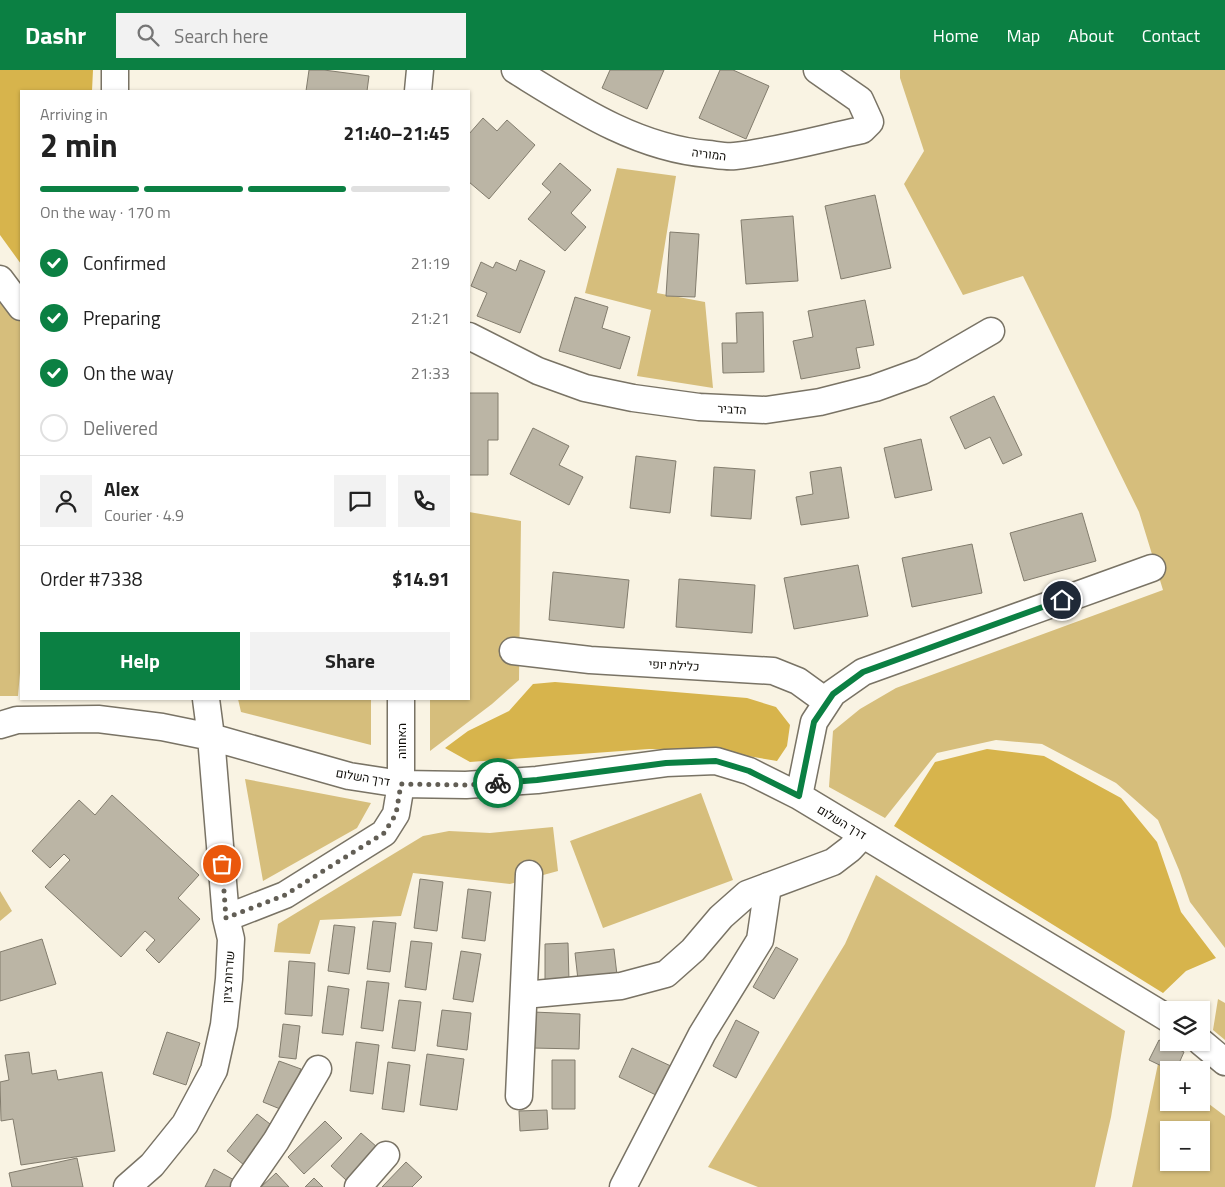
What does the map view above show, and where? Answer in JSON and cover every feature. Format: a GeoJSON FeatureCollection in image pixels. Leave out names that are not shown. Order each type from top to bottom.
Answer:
{"type":"FeatureCollection","features":[{"type":"Feature","properties":{"kind":"street"},"geometry":{"type":"LineString","coordinates":[[115,70],[115,90]]}},
{"type":"Feature","properties":{"kind":"street"},"geometry":{"type":"LineString","coordinates":[[418,90],[420,70]]}},
{"type":"Feature","properties":{"kind":"street","name":"המוריה"},"geometry":{"type":"LineString","coordinates":[[515,70],[609,125],[654,144],[696,153],[733,156],[862,130],[870,122],[860,100],[817,70]]}},
{"type":"Feature","properties":{"kind":"street"},"geometry":{"type":"LineString","coordinates":[[0,279],[20,306]]}},
{"type":"Feature","properties":{"kind":"street","name":"הדביר"},"geometry":{"type":"LineString","coordinates":[[470,337],[538,371],[585,388],[633,398],[699,407],[766,410],[820,402],[875,388],[922,371],[991,331]]}},
{"type":"Feature","properties":{"kind":"street"},"geometry":{"type":"LineString","coordinates":[[799,796],[814,722],[833,694],[863,672],[1152,568]]}},
{"type":"Feature","properties":{"kind":"street","name":"כלילת יופי"},"geometry":{"type":"LineString","coordinates":[[513,651],[590,660],[773,671],[798,681],[827,702]]}},
{"type":"Feature","properties":{"kind":"street","name":"שדרות ציון"},"geometry":{"type":"LineString","coordinates":[[127,1187],[152,1165],[185,1124],[214,1070],[224,1025],[231,939],[226,918],[206,700]]}},
{"type":"Feature","properties":{"kind":"street","name":"האחווה"},"geometry":{"type":"LineString","coordinates":[[226,918],[285,895],[384,833],[396,814],[401,784],[401,700]]}},
{"type":"Feature","properties":{"kind":"street","name":"דרך השלום"},"geometry":{"type":"LineString","coordinates":[[0,725],[17,720],[98,719],[162,727],[211,737],[349,776],[401,784],[466,785],[537,780],[666,763],[716,761],[749,771],[799,796],[1160,1014]]}},
{"type":"Feature","properties":{"kind":"street"},"geometry":{"type":"LineString","coordinates":[[524,995],[621,986],[666,974],[693,950],[721,917],[747,894],[833,862],[850,849],[863,835]]}},
{"type":"Feature","properties":{"kind":"street"},"geometry":{"type":"LineString","coordinates":[[519,1096],[529,874]]}},
{"type":"Feature","properties":{"kind":"street"},"geometry":{"type":"LineString","coordinates":[[623,1187],[702,1034],[760,940],[768,886]]}},
{"type":"Feature","properties":{"kind":"street"},"geometry":{"type":"LineString","coordinates":[[1210,1050],[1225,1062]]}},
{"type":"Feature","properties":{"kind":"street"},"geometry":{"type":"LineString","coordinates":[[244,1187],[276,1141],[318,1069]]}},
{"type":"Feature","properties":{"kind":"street"},"geometry":{"type":"LineString","coordinates":[[358,1187],[386,1155]]}},
{"type":"Feature","properties":{"kind":"shaded area"},"geometry":{"type":"Polygon","coordinates":[[[0,70],[93,70],[92,90],[20,90],[20,263],[0,235],[0,70]]]}},
{"type":"Feature","properties":{"kind":"shaded area"},"geometry":{"type":"Polygon","coordinates":[[[900,70],[1225,70],[1225,948],[1190,902],[1158,820],[1116,783],[1042,744],[996,740],[937,753],[885,818],[829,787],[833,731],[860,709],[896,688],[1163,590],[1139,512],[1023,276],[963,295],[904,184],[924,151],[900,78],[900,70]]]}},
{"type":"Feature","properties":{"kind":"shaded area"},"geometry":{"type":"Polygon","coordinates":[[[617,168],[676,176],[657,293],[705,302],[713,388],[637,376],[651,310],[585,293],[617,168]]]}},
{"type":"Feature","properties":{"kind":"shaded area"},"geometry":{"type":"Polygon","coordinates":[[[0,301],[20,320],[20,673],[18,696],[0,696],[0,301]]]}},
{"type":"Feature","properties":{"kind":"shaded area"},"geometry":{"type":"Polygon","coordinates":[[[470,512],[521,521],[519,680],[492,704],[430,751],[430,700],[470,700],[470,512]]]}},
{"type":"Feature","properties":{"kind":"shaded area"},"geometry":{"type":"Polygon","coordinates":[[[555,682],[747,698],[776,707],[790,725],[787,746],[777,761],[719,751],[649,749],[470,762],[445,748],[468,731],[509,711],[533,684],[555,682]]]}},
{"type":"Feature","properties":{"kind":"shaded area"},"geometry":{"type":"Polygon","coordinates":[[[238,700],[371,700],[371,745],[241,712],[238,700]]]}},
{"type":"Feature","properties":{"kind":"shaded area"},"geometry":{"type":"Polygon","coordinates":[[[987,749],[1044,756],[1121,798],[1157,842],[1181,912],[1216,958],[1186,971],[1163,993],[894,826],[935,762],[987,749]]]}},
{"type":"Feature","properties":{"kind":"shaded area"},"geometry":{"type":"Polygon","coordinates":[[[245,779],[371,803],[357,828],[263,881],[245,779]]]}},
{"type":"Feature","properties":{"kind":"shaded area"},"geometry":{"type":"Polygon","coordinates":[[[701,793],[733,880],[603,928],[570,841],[701,793]]]}},
{"type":"Feature","properties":{"kind":"shaded area"},"geometry":{"type":"Polygon","coordinates":[[[553,827],[558,871],[510,884],[413,873],[401,916],[320,920],[310,954],[274,952],[278,924],[423,836],[449,831],[490,833],[553,827]]]}},
{"type":"Feature","properties":{"kind":"shaded area"},"geometry":{"type":"Polygon","coordinates":[[[876,875],[1125,1031],[1111,1117],[1095,1187],[758,1187],[708,1167],[845,944],[876,875]]]}},
{"type":"Feature","properties":{"kind":"shaded area"},"geometry":{"type":"Polygon","coordinates":[[[0,891],[12,911],[0,921],[0,891]]]}},
{"type":"Feature","properties":{"kind":"shaded area"},"geometry":{"type":"Polygon","coordinates":[[[1218,999],[1225,1003],[1225,1040],[1213,1030],[1218,999]]]}},
{"type":"Feature","properties":{"kind":"shaded area"},"geometry":{"type":"Polygon","coordinates":[[[1158,1064],[1160,1065],[1160,1111],[1210,1111],[1210,1105],[1225,1116],[1225,1187],[1132,1187],[1158,1064]]]}},
{"type":"Feature","properties":{"kind":"building"},"geometry":{"type":"Polygon","coordinates":[[[309,70],[369,76],[367,90],[306,90],[309,70]]]}},
{"type":"Feature","properties":{"kind":"building"},"geometry":{"type":"Polygon","coordinates":[[[610,70],[664,70],[647,109],[602,88],[610,70]]]}},
{"type":"Feature","properties":{"kind":"building"},"geometry":{"type":"Polygon","coordinates":[[[720,70],[733,70],[769,86],[746,139],[699,118],[720,70]]]}},
{"type":"Feature","properties":{"kind":"building"},"geometry":{"type":"Polygon","coordinates":[[[483,118],[497,131],[507,120],[535,145],[489,199],[470,183],[470,133],[483,118]]]}},
{"type":"Feature","properties":{"kind":"building"},"geometry":{"type":"Polygon","coordinates":[[[560,163],[591,190],[571,213],[586,227],[565,251],[528,219],[551,192],[542,184],[560,163]]]}},
{"type":"Feature","properties":{"kind":"building"},"geometry":{"type":"Polygon","coordinates":[[[875,195],[891,268],[841,279],[825,206],[875,195]]]}},
{"type":"Feature","properties":{"kind":"building"},"geometry":{"type":"Polygon","coordinates":[[[793,216],[798,281],[746,284],[741,220],[793,216]]]}},
{"type":"Feature","properties":{"kind":"building"},"geometry":{"type":"Polygon","coordinates":[[[670,232],[699,234],[695,297],[666,296],[670,232]]]}},
{"type":"Feature","properties":{"kind":"building"},"geometry":{"type":"Polygon","coordinates":[[[520,260],[545,271],[520,333],[477,316],[487,293],[471,286],[481,262],[493,268],[496,262],[516,271],[520,260]]]}},
{"type":"Feature","properties":{"kind":"building"},"geometry":{"type":"Polygon","coordinates":[[[575,297],[608,307],[602,328],[630,337],[620,369],[559,351],[575,297]]]}},
{"type":"Feature","properties":{"kind":"building"},"geometry":{"type":"Polygon","coordinates":[[[865,300],[874,345],[856,348],[860,368],[801,379],[793,341],[813,337],[808,311],[865,300]]]}},
{"type":"Feature","properties":{"kind":"building"},"geometry":{"type":"Polygon","coordinates":[[[763,312],[764,372],[723,373],[722,343],[737,343],[736,313],[763,312]]]}},
{"type":"Feature","properties":{"kind":"building"},"geometry":{"type":"Polygon","coordinates":[[[470,393],[498,393],[498,440],[488,440],[488,475],[470,475],[470,393]]]}},
{"type":"Feature","properties":{"kind":"building"},"geometry":{"type":"Polygon","coordinates":[[[994,396],[1022,455],[1003,464],[990,437],[965,449],[950,417],[994,396]]]}},
{"type":"Feature","properties":{"kind":"building"},"geometry":{"type":"Polygon","coordinates":[[[533,428],[569,446],[559,465],[583,477],[569,505],[510,474],[533,428]]]}},
{"type":"Feature","properties":{"kind":"building"},"geometry":{"type":"Polygon","coordinates":[[[921,439],[932,490],[895,498],[884,448],[921,439]]]}},
{"type":"Feature","properties":{"kind":"building"},"geometry":{"type":"Polygon","coordinates":[[[636,456],[676,461],[670,513],[630,508],[636,456]]]}},
{"type":"Feature","properties":{"kind":"building"},"geometry":{"type":"Polygon","coordinates":[[[714,467],[755,470],[751,519],[711,516],[714,467]]]}},
{"type":"Feature","properties":{"kind":"building"},"geometry":{"type":"Polygon","coordinates":[[[841,467],[849,518],[801,525],[796,497],[813,494],[810,472],[841,467]]]}},
{"type":"Feature","properties":{"kind":"building"},"geometry":{"type":"Polygon","coordinates":[[[1082,513],[1096,561],[1024,581],[1010,533],[1082,513]]]}},
{"type":"Feature","properties":{"kind":"building"},"geometry":{"type":"Polygon","coordinates":[[[972,544],[982,593],[912,607],[902,558],[972,544]]]}},
{"type":"Feature","properties":{"kind":"building"},"geometry":{"type":"Polygon","coordinates":[[[858,565],[868,616],[794,629],[784,578],[858,565]]]}},
{"type":"Feature","properties":{"kind":"building"},"geometry":{"type":"Polygon","coordinates":[[[553,572],[629,580],[624,628],[549,620],[553,572]]]}},
{"type":"Feature","properties":{"kind":"building"},"geometry":{"type":"Polygon","coordinates":[[[679,579],[755,585],[752,633],[676,627],[679,579]]]}},
{"type":"Feature","properties":{"kind":"building"},"geometry":{"type":"Polygon","coordinates":[[[112,795],[199,875],[178,898],[200,919],[159,963],[146,950],[155,940],[145,931],[121,957],[45,887],[70,860],[64,854],[50,868],[32,851],[79,800],[95,815],[112,795]]]}},
{"type":"Feature","properties":{"kind":"building"},"geometry":{"type":"Polygon","coordinates":[[[420,879],[443,882],[437,931],[414,928],[420,879]]]}},
{"type":"Feature","properties":{"kind":"building"},"geometry":{"type":"Polygon","coordinates":[[[468,889],[491,892],[485,941],[462,938],[468,889]]]}},
{"type":"Feature","properties":{"kind":"building"},"geometry":{"type":"Polygon","coordinates":[[[373,921],[396,923],[390,972],[367,969],[373,921]]]}},
{"type":"Feature","properties":{"kind":"building"},"geometry":{"type":"Polygon","coordinates":[[[334,925],[355,927],[349,974],[328,971],[334,925]]]}},
{"type":"Feature","properties":{"kind":"building"},"geometry":{"type":"Polygon","coordinates":[[[42,939],[56,984],[0,1001],[0,952],[42,939]]]}},
{"type":"Feature","properties":{"kind":"building"},"geometry":{"type":"Polygon","coordinates":[[[411,941],[432,943],[426,990],[405,987],[411,941]]]}},
{"type":"Feature","properties":{"kind":"building"},"geometry":{"type":"Polygon","coordinates":[[[568,943],[569,981],[545,981],[545,944],[568,943]]]}},
{"type":"Feature","properties":{"kind":"building"},"geometry":{"type":"Polygon","coordinates":[[[776,947],[798,959],[774,999],[753,987],[776,947]]]}},
{"type":"Feature","properties":{"kind":"building"},"geometry":{"type":"Polygon","coordinates":[[[614,949],[617,975],[578,980],[575,953],[614,949]]]}},
{"type":"Feature","properties":{"kind":"building"},"geometry":{"type":"Polygon","coordinates":[[[461,951],[481,954],[473,1002],[453,999],[461,951]]]}},
{"type":"Feature","properties":{"kind":"building"},"geometry":{"type":"Polygon","coordinates":[[[289,961],[315,963],[312,1016],[285,1014],[289,961]]]}},
{"type":"Feature","properties":{"kind":"building"},"geometry":{"type":"Polygon","coordinates":[[[367,981],[389,983],[383,1031],[361,1028],[367,981]]]}},
{"type":"Feature","properties":{"kind":"building"},"geometry":{"type":"Polygon","coordinates":[[[328,986],[349,989],[343,1035],[322,1033],[328,986]]]}},
{"type":"Feature","properties":{"kind":"building"},"geometry":{"type":"Polygon","coordinates":[[[399,1000],[421,1002],[415,1051],[392,1048],[399,1000]]]}},
{"type":"Feature","properties":{"kind":"building"},"geometry":{"type":"Polygon","coordinates":[[[442,1010],[471,1013],[467,1050],[437,1046],[442,1010]]]}},
{"type":"Feature","properties":{"kind":"building"},"geometry":{"type":"Polygon","coordinates":[[[533,1012],[580,1014],[579,1049],[532,1048],[533,1012]]]}},
{"type":"Feature","properties":{"kind":"building"},"geometry":{"type":"Polygon","coordinates":[[[736,1020],[759,1032],[736,1078],[713,1066],[736,1020]]]}},
{"type":"Feature","properties":{"kind":"building"},"geometry":{"type":"Polygon","coordinates":[[[283,1024],[300,1026],[296,1059],[279,1057],[283,1024]]]}},
{"type":"Feature","properties":{"kind":"building"},"geometry":{"type":"Polygon","coordinates":[[[167,1032],[200,1043],[186,1085],[153,1074],[167,1032]]]}},
{"type":"Feature","properties":{"kind":"building"},"geometry":{"type":"Polygon","coordinates":[[[1159,1040],[1160,1051],[1184,1052],[1180,1061],[1160,1061],[1160,1065],[1149,1060],[1159,1040]]]}},
{"type":"Feature","properties":{"kind":"building"},"geometry":{"type":"Polygon","coordinates":[[[356,1042],[379,1045],[373,1094],[350,1091],[356,1042]]]}},
{"type":"Feature","properties":{"kind":"building"},"geometry":{"type":"Polygon","coordinates":[[[632,1048],[673,1067],[660,1097],[619,1077],[632,1048]]]}},
{"type":"Feature","properties":{"kind":"building"},"geometry":{"type":"Polygon","coordinates":[[[29,1052],[32,1074],[56,1070],[58,1080],[102,1072],[115,1151],[21,1165],[13,1119],[1,1121],[0,1082],[9,1080],[5,1055],[29,1052]]]}},
{"type":"Feature","properties":{"kind":"building"},"geometry":{"type":"Polygon","coordinates":[[[427,1054],[464,1059],[457,1110],[420,1105],[427,1054]]]}},
{"type":"Feature","properties":{"kind":"building"},"geometry":{"type":"Polygon","coordinates":[[[552,1060],[575,1060],[575,1109],[552,1109],[552,1060]]]}},
{"type":"Feature","properties":{"kind":"building"},"geometry":{"type":"Polygon","coordinates":[[[279,1061],[301,1069],[285,1111],[263,1102],[279,1061]]]}},
{"type":"Feature","properties":{"kind":"building"},"geometry":{"type":"Polygon","coordinates":[[[388,1062],[410,1065],[404,1112],[382,1109],[388,1062]]]}},
{"type":"Feature","properties":{"kind":"building"},"geometry":{"type":"Polygon","coordinates":[[[547,1110],[548,1129],[520,1131],[519,1111],[547,1110]]]}},
{"type":"Feature","properties":{"kind":"building"},"geometry":{"type":"Polygon","coordinates":[[[257,1114],[274,1127],[244,1165],[227,1151],[257,1114]]]}},
{"type":"Feature","properties":{"kind":"building"},"geometry":{"type":"Polygon","coordinates":[[[325,1121],[342,1138],[304,1174],[288,1157],[325,1121]]]}},
{"type":"Feature","properties":{"kind":"building"},"geometry":{"type":"Polygon","coordinates":[[[361,1133],[377,1147],[346,1180],[331,1166],[361,1133]]]}},
{"type":"Feature","properties":{"kind":"building"},"geometry":{"type":"Polygon","coordinates":[[[77,1158],[83,1187],[12,1187],[9,1173],[77,1158]]]}},
{"type":"Feature","properties":{"kind":"building"},"geometry":{"type":"Polygon","coordinates":[[[406,1162],[422,1177],[412,1187],[382,1187],[406,1162]]]}},
{"type":"Feature","properties":{"kind":"building"},"geometry":{"type":"Polygon","coordinates":[[[214,1169],[236,1181],[233,1187],[205,1187],[214,1169]]]}},
{"type":"Feature","properties":{"kind":"building"},"geometry":{"type":"Polygon","coordinates":[[[276,1173],[289,1187],[261,1187],[276,1173]]]}},
{"type":"Feature","properties":{"kind":"building"},"geometry":{"type":"Polygon","coordinates":[[[314,1178],[323,1187],[305,1187],[314,1178]]]}},
{"type":"Feature","properties":{"kind":"way so far"},"geometry":{"type":"LineString","coordinates":[[222,864],[226,918],[285,895],[384,833],[396,814],[401,784],[466,785],[498,783]]}},
{"type":"Feature","properties":{"kind":"route"},"geometry":{"type":"LineString","coordinates":[[498,783],[537,780],[666,763],[716,761],[749,771],[799,796],[814,722],[833,694],[863,672],[1062,600]]}}]}
